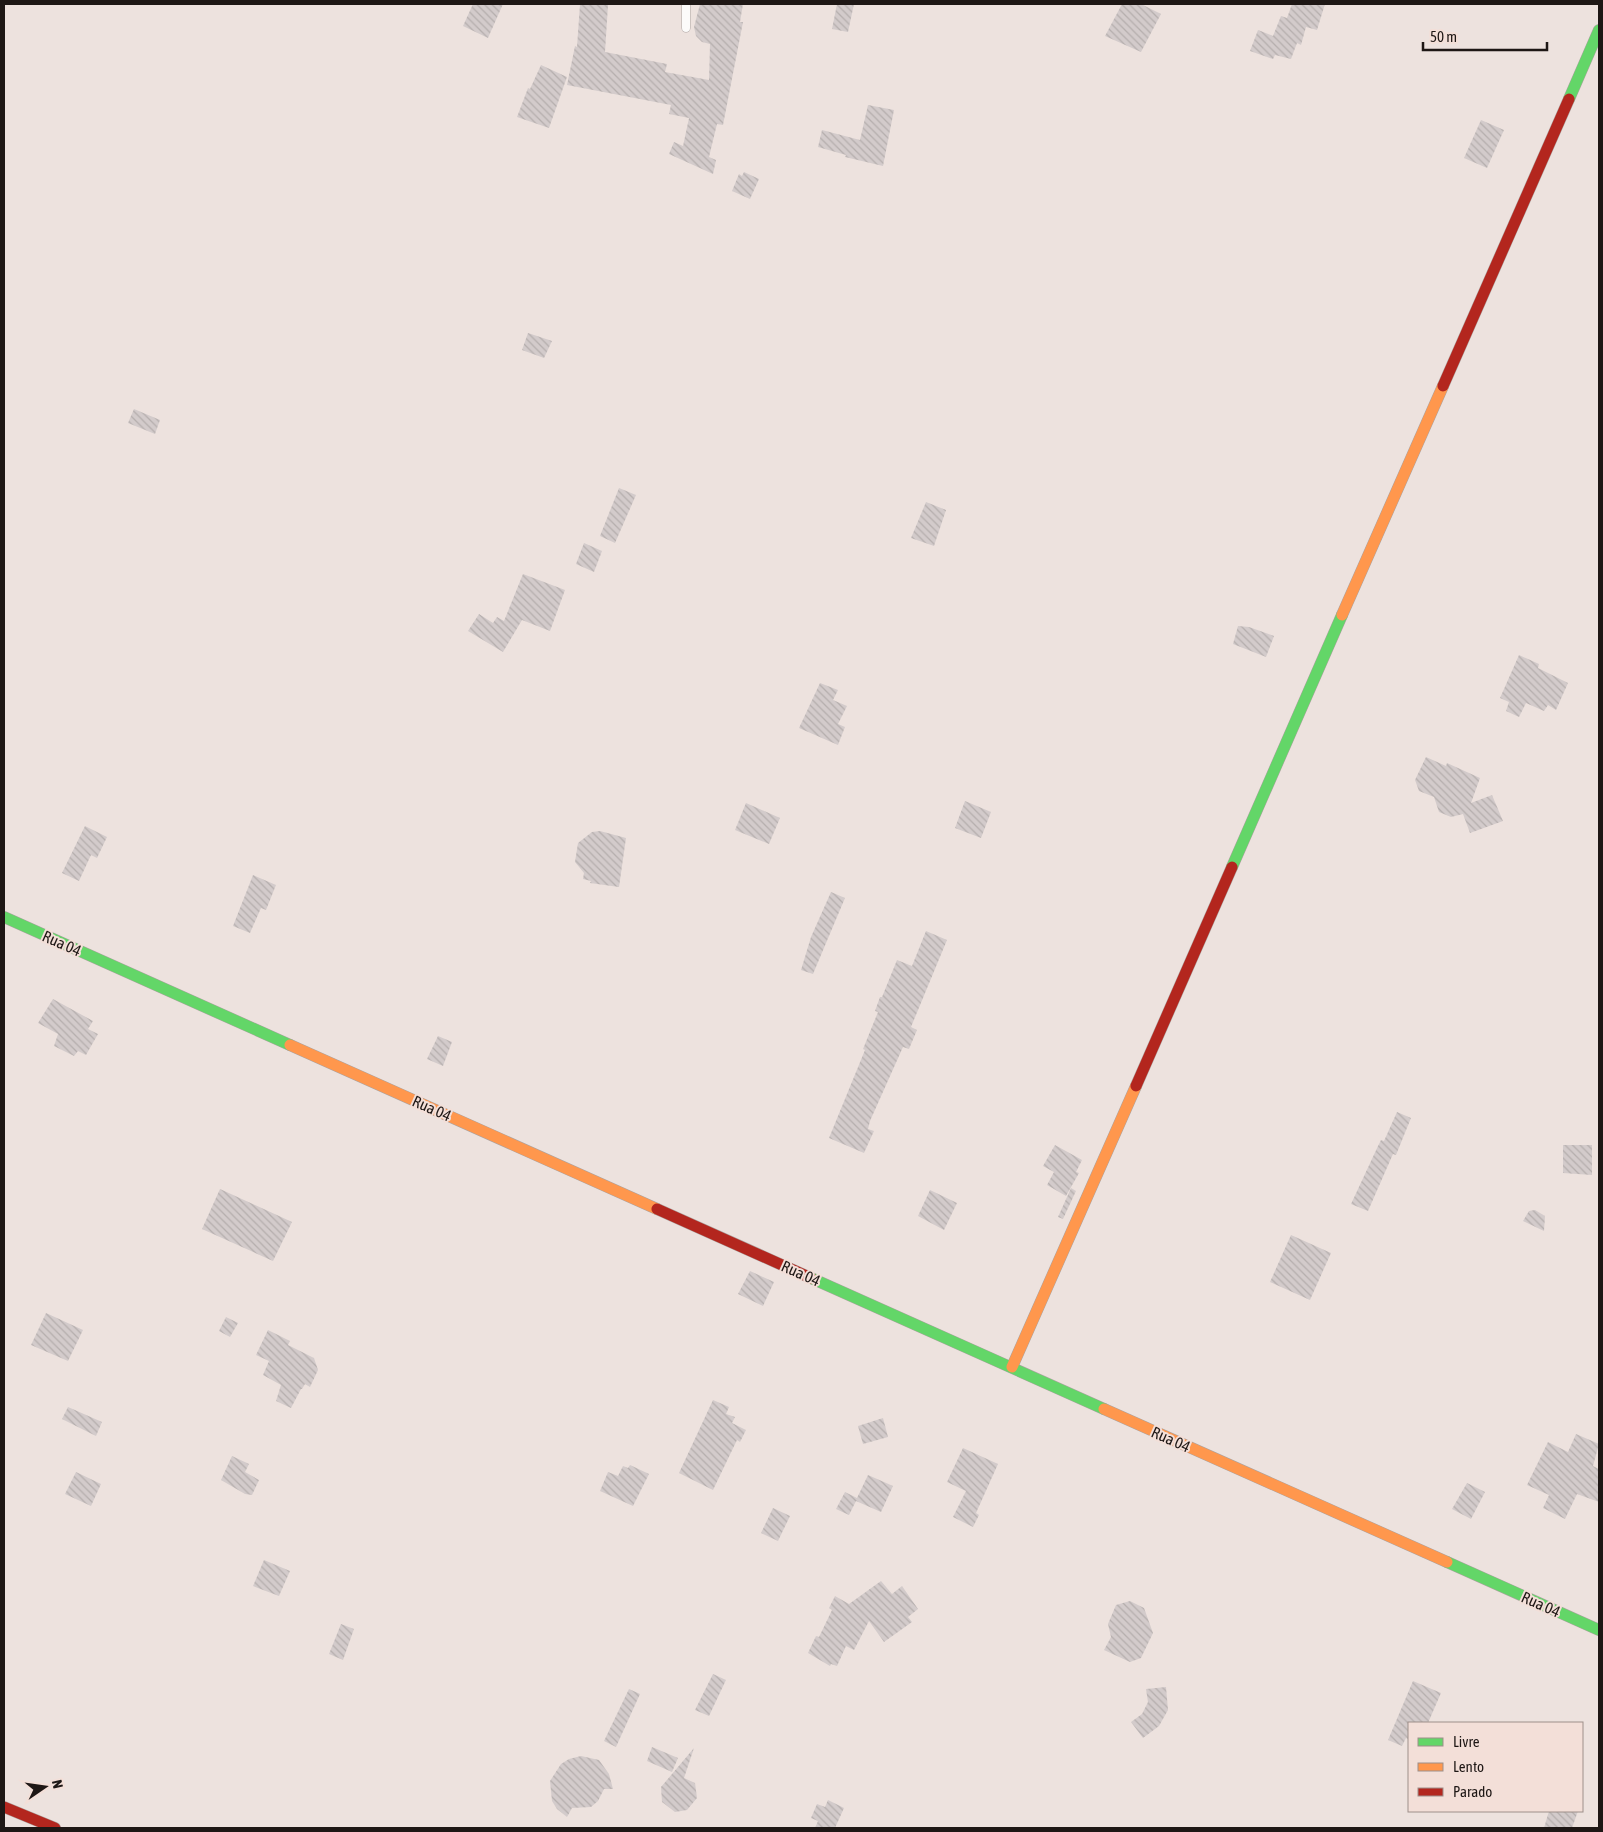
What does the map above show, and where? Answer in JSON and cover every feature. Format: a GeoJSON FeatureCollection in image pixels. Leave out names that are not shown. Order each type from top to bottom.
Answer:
{"type":"FeatureCollection","features":[{"type":"Feature","properties":{"kind":"street"},"geometry":{"type":"LineString","coordinates":[[1012,1368],[1599,30]]}},
{"type":"Feature","properties":{"kind":"street","name":"Rua 04"},"geometry":{"type":"LineString","coordinates":[[4,917],[1599,1630]]}},
{"type":"Feature","properties":{"kind":"street"},"geometry":{"type":"LineString","coordinates":[[4,1808],[55,1828]]}},
{"type":"Feature","properties":{"kind":"lane"},"geometry":{"type":"LineString","coordinates":[[686,4],[686,28]]}},
{"type":"Feature","properties":{"kind":"building"},"geometry":{"type":"Polygon","coordinates":[[[473,4],[503,4],[488,38],[463,26],[473,4]]]}},
{"type":"Feature","properties":{"kind":"building"},"geometry":{"type":"Polygon","coordinates":[[[580,4],[608,5],[605,52],[667,64],[665,72],[709,80],[710,44],[702,42],[696,36],[694,27],[700,4],[743,4],[740,22],[743,22],[723,125],[717,124],[709,157],[716,160],[713,174],[669,154],[674,142],[683,146],[689,118],[669,114],[671,105],[567,85],[575,46],[577,47],[580,4]]]}},
{"type":"Feature","properties":{"kind":"building"},"geometry":{"type":"Polygon","coordinates":[[[837,4],[854,4],[848,32],[832,29],[837,4]]]}},
{"type":"Feature","properties":{"kind":"building"},"geometry":{"type":"Polygon","coordinates":[[[1122,4],[1141,4],[1161,14],[1141,52],[1105,36],[1122,4]]]}},
{"type":"Feature","properties":{"kind":"building"},"geometry":{"type":"Polygon","coordinates":[[[1292,4],[1325,4],[1317,30],[1306,27],[1301,45],[1297,43],[1291,59],[1275,55],[1273,59],[1250,51],[1258,30],[1273,36],[1281,16],[1287,18],[1292,4]]]}},
{"type":"Feature","properties":{"kind":"building"},"geometry":{"type":"Polygon","coordinates":[[[541,65],[567,77],[549,128],[517,117],[528,88],[530,89],[541,65]]]}},
{"type":"Feature","properties":{"kind":"building"},"geometry":{"type":"Polygon","coordinates":[[[868,105],[894,110],[883,166],[845,157],[846,155],[818,147],[822,130],[860,140],[868,105]]]}},
{"type":"Feature","properties":{"kind":"building"},"geometry":{"type":"Polygon","coordinates":[[[1481,120],[1504,130],[1487,168],[1464,158],[1481,120]]]}},
{"type":"Feature","properties":{"kind":"building"},"geometry":{"type":"Polygon","coordinates":[[[744,172],[759,179],[750,199],[732,191],[739,174],[742,176],[744,172]]]}},
{"type":"Feature","properties":{"kind":"building"},"geometry":{"type":"Polygon","coordinates":[[[528,333],[552,341],[544,358],[522,350],[528,333]]]}},
{"type":"Feature","properties":{"kind":"building"},"geometry":{"type":"Polygon","coordinates":[[[134,409],[160,420],[155,434],[128,423],[134,409]]]}},
{"type":"Feature","properties":{"kind":"building"},"geometry":{"type":"Polygon","coordinates":[[[619,488],[636,495],[615,543],[600,536],[619,488]]]}},
{"type":"Feature","properties":{"kind":"building"},"geometry":{"type":"Polygon","coordinates":[[[926,502],[946,510],[934,546],[911,538],[926,502]]]}},
{"type":"Feature","properties":{"kind":"building"},"geometry":{"type":"Polygon","coordinates":[[[584,543],[602,551],[594,572],[576,564],[584,543]]]}},
{"type":"Feature","properties":{"kind":"building"},"geometry":{"type":"Polygon","coordinates":[[[523,574],[565,590],[550,631],[522,620],[503,652],[468,631],[479,614],[493,623],[497,617],[504,621],[523,574]]]}},
{"type":"Feature","properties":{"kind":"building"},"geometry":{"type":"Polygon","coordinates":[[[1238,626],[1249,627],[1274,636],[1266,657],[1233,644],[1238,626]]]}},
{"type":"Feature","properties":{"kind":"building"},"geometry":{"type":"Polygon","coordinates":[[[1519,655],[1539,664],[1538,668],[1568,683],[1556,710],[1548,705],[1544,711],[1526,703],[1519,717],[1506,711],[1509,702],[1500,698],[1519,655]]]}},
{"type":"Feature","properties":{"kind":"building"},"geometry":{"type":"Polygon","coordinates":[[[820,683],[838,690],[833,700],[847,706],[838,724],[845,727],[838,745],[799,728],[820,683]]]}},
{"type":"Feature","properties":{"kind":"building"},"geometry":{"type":"Polygon","coordinates":[[[1426,757],[1446,766],[1447,763],[1480,778],[1471,803],[1492,795],[1503,821],[1470,833],[1463,814],[1451,817],[1439,812],[1434,797],[1419,791],[1415,780],[1426,757]]]}},
{"type":"Feature","properties":{"kind":"building"},"geometry":{"type":"Polygon","coordinates":[[[965,801],[991,812],[981,838],[955,828],[965,801]]]}},
{"type":"Feature","properties":{"kind":"building"},"geometry":{"type":"Polygon","coordinates":[[[746,803],[780,818],[769,844],[735,830],[746,803]]]}},
{"type":"Feature","properties":{"kind":"building"},"geometry":{"type":"Polygon","coordinates":[[[85,826],[107,837],[97,858],[91,855],[79,881],[62,873],[85,826]]]}},
{"type":"Feature","properties":{"kind":"building"},"geometry":{"type":"Polygon","coordinates":[[[600,831],[626,838],[619,887],[590,883],[591,881],[583,879],[584,873],[575,862],[578,843],[592,832],[600,831]]]}},
{"type":"Feature","properties":{"kind":"building"},"geometry":{"type":"Polygon","coordinates":[[[253,875],[276,885],[266,910],[261,908],[250,933],[233,926],[253,875]]]}},
{"type":"Feature","properties":{"kind":"building"},"geometry":{"type":"Polygon","coordinates":[[[831,892],[845,898],[813,974],[801,970],[811,937],[831,892]]]}},
{"type":"Feature","properties":{"kind":"building"},"geometry":{"type":"Polygon","coordinates":[[[926,931],[947,940],[911,1027],[917,1030],[909,1049],[903,1047],[870,1121],[868,1129],[874,1131],[864,1153],[829,1138],[865,1050],[863,1049],[878,1012],[875,1011],[880,997],[882,997],[897,960],[912,966],[926,931]]]}},
{"type":"Feature","properties":{"kind":"building"},"geometry":{"type":"Polygon","coordinates":[[[53,999],[93,1021],[88,1029],[98,1034],[86,1055],[78,1051],[74,1056],[54,1046],[58,1034],[38,1023],[53,999]]]}},
{"type":"Feature","properties":{"kind":"building"},"geometry":{"type":"Polygon","coordinates":[[[438,1036],[452,1042],[443,1066],[427,1059],[438,1036]]]}},
{"type":"Feature","properties":{"kind":"building"},"geometry":{"type":"Polygon","coordinates":[[[1397,1112],[1411,1118],[1396,1155],[1393,1154],[1368,1211],[1351,1204],[1381,1140],[1384,1141],[1397,1112]]]}},
{"type":"Feature","properties":{"kind":"building"},"geometry":{"type":"Polygon","coordinates":[[[1055,1145],[1082,1160],[1076,1172],[1079,1173],[1066,1196],[1047,1185],[1054,1172],[1043,1166],[1055,1145]]]}},
{"type":"Feature","properties":{"kind":"building"},"geometry":{"type":"Polygon","coordinates":[[[1563,1145],[1592,1145],[1592,1175],[1563,1173],[1563,1145]]]}},
{"type":"Feature","properties":{"kind":"building"},"geometry":{"type":"Polygon","coordinates":[[[1071,1188],[1076,1191],[1063,1219],[1058,1217],[1071,1188]]]}},
{"type":"Feature","properties":{"kind":"building"},"geometry":{"type":"Polygon","coordinates":[[[220,1189],[292,1222],[273,1261],[202,1229],[220,1189]]]}},
{"type":"Feature","properties":{"kind":"building"},"geometry":{"type":"Polygon","coordinates":[[[930,1190],[957,1203],[944,1230],[918,1216],[930,1190]]]}},
{"type":"Feature","properties":{"kind":"building"},"geometry":{"type":"Polygon","coordinates":[[[1535,1210],[1545,1216],[1544,1231],[1523,1221],[1529,1211],[1535,1210]]]}},
{"type":"Feature","properties":{"kind":"building"},"geometry":{"type":"Polygon","coordinates":[[[1291,1235],[1331,1253],[1310,1300],[1270,1282],[1291,1235]]]}},
{"type":"Feature","properties":{"kind":"building"},"geometry":{"type":"Polygon","coordinates":[[[750,1271],[774,1282],[763,1306],[738,1294],[750,1271]]]}},
{"type":"Feature","properties":{"kind":"building"},"geometry":{"type":"Polygon","coordinates":[[[46,1313],[83,1330],[68,1361],[31,1345],[46,1313]]]}},
{"type":"Feature","properties":{"kind":"building"},"geometry":{"type":"Polygon","coordinates":[[[226,1317],[238,1323],[230,1337],[219,1331],[226,1317]]]}},
{"type":"Feature","properties":{"kind":"building"},"geometry":{"type":"Polygon","coordinates":[[[268,1330],[290,1341],[288,1345],[314,1358],[318,1370],[310,1387],[305,1384],[291,1408],[276,1401],[281,1385],[263,1375],[269,1361],[256,1355],[268,1330]]]}},
{"type":"Feature","properties":{"kind":"building"},"geometry":{"type":"Polygon","coordinates":[[[713,1400],[729,1407],[726,1414],[735,1417],[732,1423],[746,1430],[740,1442],[737,1440],[713,1490],[679,1473],[713,1400]]]}},
{"type":"Feature","properties":{"kind":"building"},"geometry":{"type":"Polygon","coordinates":[[[68,1407],[102,1422],[96,1436],[62,1419],[68,1407]]]}},
{"type":"Feature","properties":{"kind":"building"},"geometry":{"type":"Polygon","coordinates":[[[883,1418],[888,1437],[863,1444],[858,1426],[883,1418]]]}},
{"type":"Feature","properties":{"kind":"building"},"geometry":{"type":"Polygon","coordinates":[[[1576,1434],[1599,1444],[1593,1466],[1599,1469],[1599,1502],[1577,1494],[1565,1519],[1543,1508],[1549,1495],[1527,1485],[1548,1442],[1568,1452],[1576,1434]]]}},
{"type":"Feature","properties":{"kind":"building"},"geometry":{"type":"Polygon","coordinates":[[[963,1448],[998,1464],[976,1513],[979,1515],[973,1527],[953,1517],[966,1491],[947,1482],[963,1448]]]}},
{"type":"Feature","properties":{"kind":"building"},"geometry":{"type":"Polygon","coordinates":[[[232,1456],[249,1464],[245,1472],[259,1480],[252,1495],[245,1494],[221,1480],[232,1456]]]}},
{"type":"Feature","properties":{"kind":"building"},"geometry":{"type":"Polygon","coordinates":[[[630,1465],[649,1474],[633,1506],[600,1491],[608,1472],[618,1476],[623,1466],[628,1468],[630,1465]]]}},
{"type":"Feature","properties":{"kind":"building"},"geometry":{"type":"Polygon","coordinates":[[[76,1472],[101,1484],[91,1506],[65,1494],[76,1472]]]}},
{"type":"Feature","properties":{"kind":"building"},"geometry":{"type":"Polygon","coordinates":[[[868,1475],[893,1486],[881,1512],[856,1501],[849,1515],[836,1509],[845,1492],[857,1498],[868,1475]]]}},
{"type":"Feature","properties":{"kind":"building"},"geometry":{"type":"Polygon","coordinates":[[[1467,1483],[1485,1492],[1471,1519],[1452,1509],[1467,1483]]]}},
{"type":"Feature","properties":{"kind":"building"},"geometry":{"type":"Polygon","coordinates":[[[773,1508],[790,1516],[778,1541],[761,1533],[773,1508]]]}},
{"type":"Feature","properties":{"kind":"building"},"geometry":{"type":"Polygon","coordinates":[[[264,1560],[290,1571],[279,1596],[253,1586],[264,1560]]]}},
{"type":"Feature","properties":{"kind":"building"},"geometry":{"type":"Polygon","coordinates":[[[881,1581],[892,1594],[902,1586],[918,1609],[908,1617],[912,1622],[884,1642],[869,1621],[854,1650],[846,1646],[837,1666],[831,1664],[830,1666],[808,1653],[816,1636],[819,1637],[832,1610],[829,1608],[835,1596],[849,1604],[881,1581]]]}},
{"type":"Feature","properties":{"kind":"building"},"geometry":{"type":"Polygon","coordinates":[[[1130,1601],[1144,1608],[1153,1633],[1141,1658],[1130,1662],[1104,1650],[1111,1637],[1108,1624],[1116,1605],[1130,1601]]]}},
{"type":"Feature","properties":{"kind":"building"},"geometry":{"type":"Polygon","coordinates":[[[341,1624],[354,1629],[343,1660],[329,1654],[341,1624]]]}},
{"type":"Feature","properties":{"kind":"building"},"geometry":{"type":"Polygon","coordinates":[[[713,1674],[726,1680],[709,1716],[695,1710],[713,1674]]]}},
{"type":"Feature","properties":{"kind":"building"},"geometry":{"type":"Polygon","coordinates":[[[1413,1681],[1441,1693],[1428,1722],[1408,1722],[1408,1739],[1406,1738],[1402,1746],[1388,1740],[1413,1681]]]}},
{"type":"Feature","properties":{"kind":"building"},"geometry":{"type":"Polygon","coordinates":[[[1166,1687],[1168,1710],[1159,1726],[1143,1738],[1131,1722],[1142,1714],[1148,1702],[1146,1689],[1166,1687]]]}},
{"type":"Feature","properties":{"kind":"building"},"geometry":{"type":"Polygon","coordinates":[[[629,1689],[640,1694],[616,1747],[604,1741],[629,1689]]]}},
{"type":"Feature","properties":{"kind":"building"},"geometry":{"type":"Polygon","coordinates":[[[652,1747],[678,1758],[672,1772],[647,1761],[652,1747]]]}},
{"type":"Feature","properties":{"kind":"building"},"geometry":{"type":"Polygon","coordinates":[[[694,1748],[684,1778],[695,1783],[697,1798],[687,1810],[675,1812],[662,1802],[661,1787],[694,1748]]]}},
{"type":"Feature","properties":{"kind":"building"},"geometry":{"type":"Polygon","coordinates":[[[581,1756],[599,1760],[609,1774],[613,1789],[604,1789],[598,1801],[591,1807],[572,1808],[567,1817],[557,1809],[552,1801],[550,1781],[561,1764],[569,1759],[581,1756]]]}},
{"type":"Feature","properties":{"kind":"building"},"geometry":{"type":"Polygon","coordinates":[[[828,1800],[844,1808],[835,1828],[815,1828],[818,1821],[811,1818],[817,1804],[825,1807],[828,1800]]]}},
{"type":"Feature","properties":{"kind":"building"},"geometry":{"type":"Polygon","coordinates":[[[1549,1812],[1578,1812],[1572,1828],[1544,1828],[1549,1812]]]}},
{"type":"Feature","properties":{"kind":"traffic: fast"},"geometry":{"type":"LineString","coordinates":[[1569,99],[1599,30]]}},
{"type":"Feature","properties":{"kind":"traffic: fast"},"geometry":{"type":"LineString","coordinates":[[1232,867],[1342,615]]}},
{"type":"Feature","properties":{"kind":"traffic: fast"},"geometry":{"type":"LineString","coordinates":[[4,917],[290,1045]]}},
{"type":"Feature","properties":{"kind":"traffic: fast"},"geometry":{"type":"LineString","coordinates":[[811,1278],[1104,1409]]}},
{"type":"Feature","properties":{"kind":"traffic: fast"},"geometry":{"type":"LineString","coordinates":[[1447,1562],[1599,1630]]}},
{"type":"Feature","properties":{"kind":"traffic: slow"},"geometry":{"type":"LineString","coordinates":[[1342,615],[1443,386]]}},
{"type":"Feature","properties":{"kind":"traffic: slow"},"geometry":{"type":"LineString","coordinates":[[290,1045],[657,1209]]}},
{"type":"Feature","properties":{"kind":"traffic: slow"},"geometry":{"type":"LineString","coordinates":[[1012,1367],[1136,1086]]}},
{"type":"Feature","properties":{"kind":"traffic: slow"},"geometry":{"type":"LineString","coordinates":[[1104,1409],[1447,1562]]}},
{"type":"Feature","properties":{"kind":"traffic: jam"},"geometry":{"type":"LineString","coordinates":[[1443,386],[1569,99]]}},
{"type":"Feature","properties":{"kind":"traffic: jam"},"geometry":{"type":"LineString","coordinates":[[1136,1086],[1232,867]]}},
{"type":"Feature","properties":{"kind":"traffic: jam"},"geometry":{"type":"LineString","coordinates":[[657,1209],[811,1278]]}},
{"type":"Feature","properties":{"kind":"traffic: jam"},"geometry":{"type":"LineString","coordinates":[[4,1807],[55,1828]]}}]}
